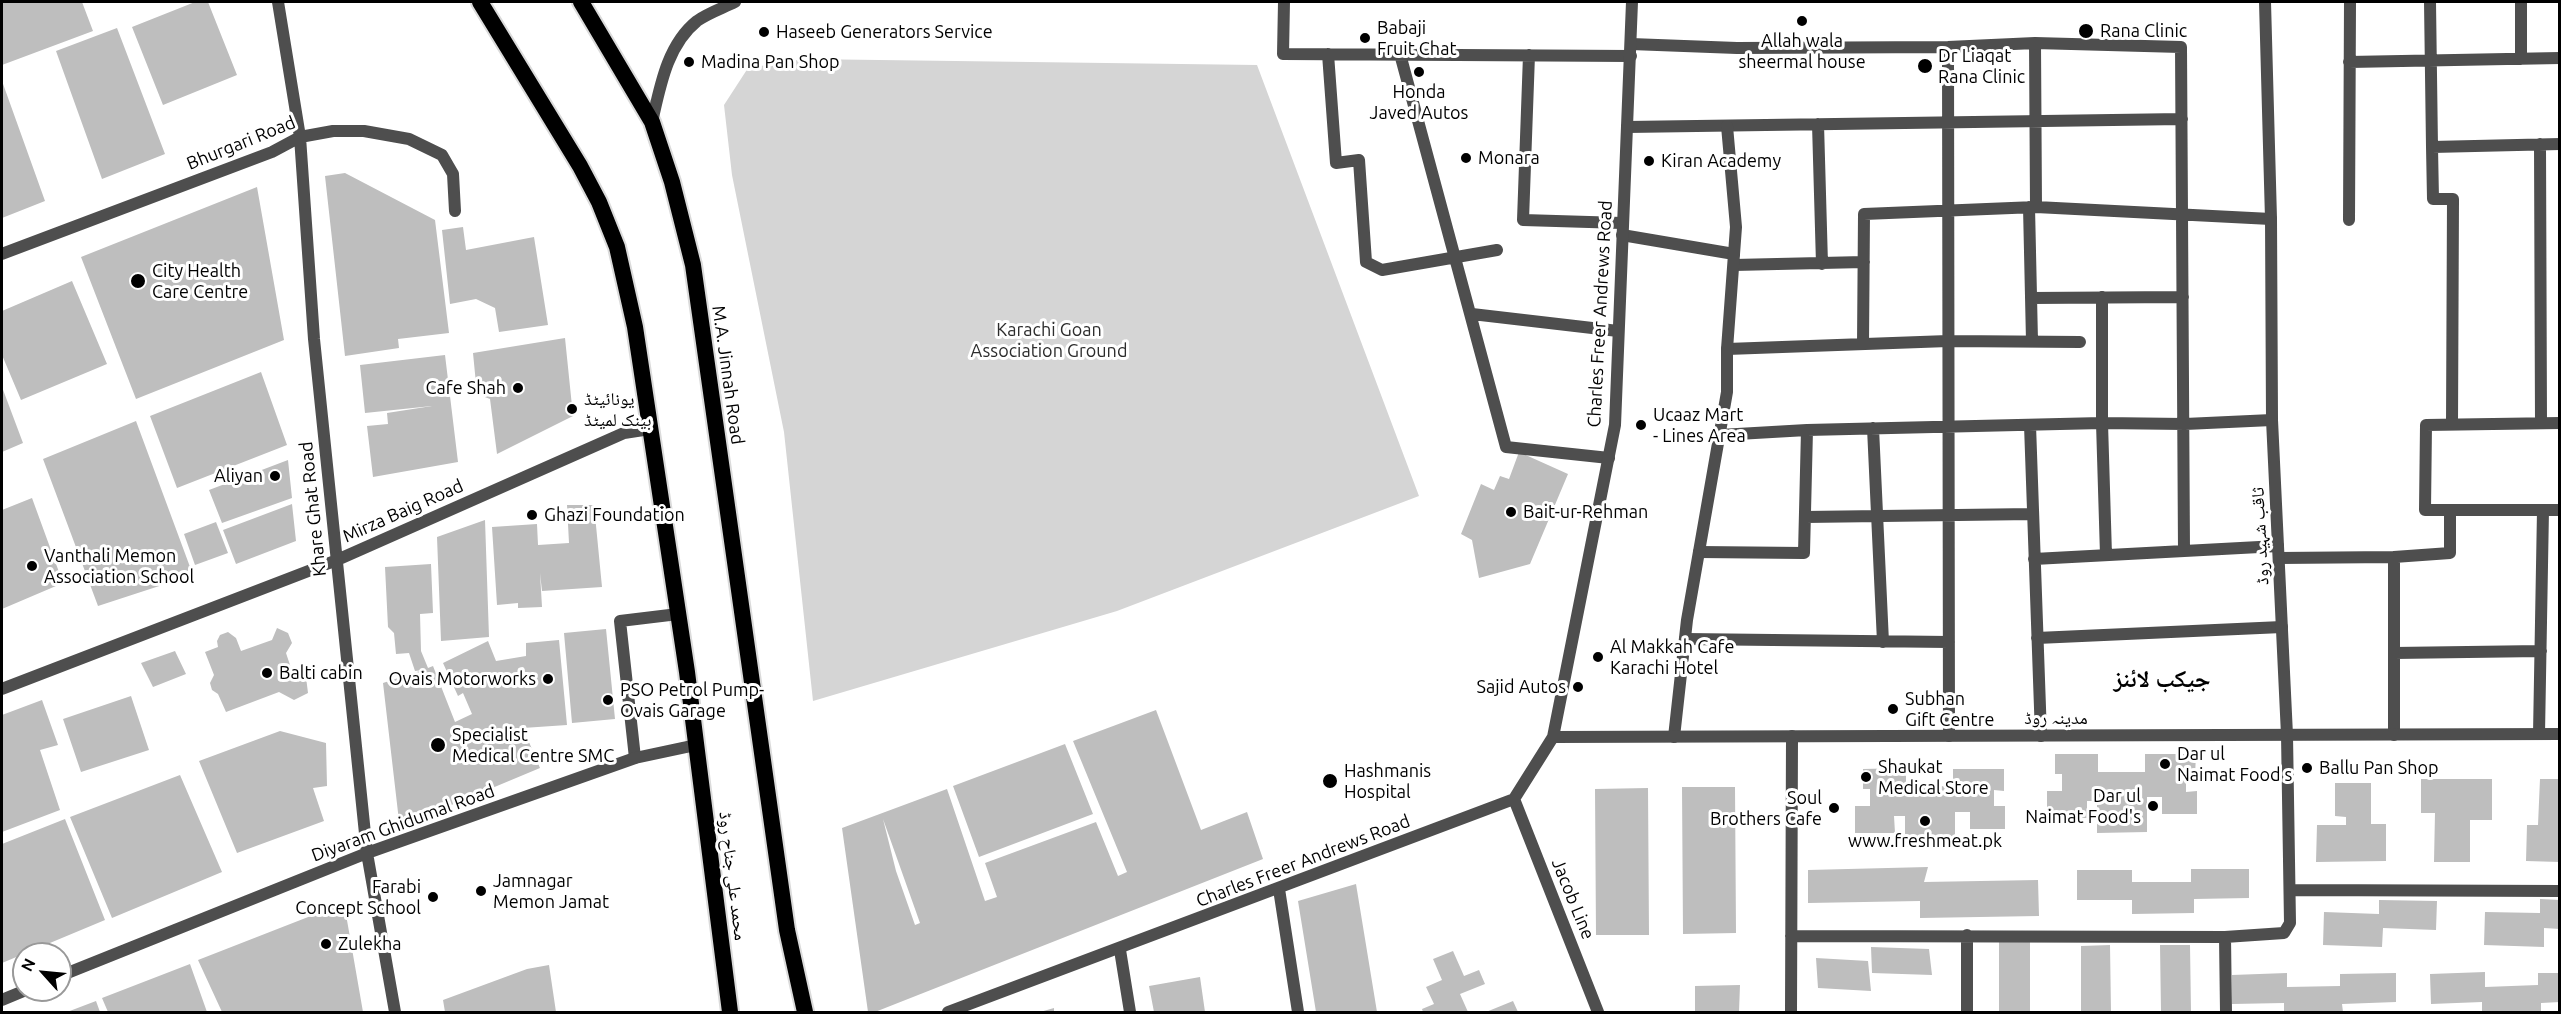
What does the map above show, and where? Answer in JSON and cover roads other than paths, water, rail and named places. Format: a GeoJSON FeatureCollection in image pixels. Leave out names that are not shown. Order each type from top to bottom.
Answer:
{"type":"FeatureCollection","features":[{"type":"Feature","properties":{"kind":"highway"},"geometry":{"type":"LineString","coordinates":[[480,2],[564,139],[599,202],[617,247],[635,327],[696,745]]}},
{"type":"Feature","properties":{"kind":"highway","name":"M.A. Jinnah Road"},"geometry":{"type":"LineString","coordinates":[[581,2],[652,122],[672,182],[693,266],[787,930],[805,1012]]}},
{"type":"Feature","properties":{"kind":"highway","name":"محمد علی جناح روڈ"},"geometry":{"type":"LineString","coordinates":[[696,745],[730,1012]]}},
{"type":"Feature","properties":{"kind":"street","name":"Khare Ghat Road"},"geometry":{"type":"LineString","coordinates":[[278,2],[300,137],[314,339],[367,853],[395,1012]]}},
{"type":"Feature","properties":{"kind":"street"},"geometry":{"type":"LineString","coordinates":[[652,122],[666,66],[675,49],[697,21],[735,2]]}},
{"type":"Feature","properties":{"kind":"street"},"geometry":{"type":"LineString","coordinates":[[1284,2],[1283,54],[1529,55],[1631,50],[2035,43],[2181,47],[2184,550]]}},
{"type":"Feature","properties":{"kind":"street","name":"Charles Freer Andrews Road"},"geometry":{"type":"LineString","coordinates":[[948,1012],[1119,950],[1514,799],[1553,737],[1615,425],[1632,2]]}},
{"type":"Feature","properties":{"kind":"street","name":"ثاقب شہید روڈ"},"geometry":{"type":"LineString","coordinates":[[2225,937],[2284,933],[2290,923],[2287,735],[2272,420],[2271,219],[2265,2]]}},
{"type":"Feature","properties":{"kind":"street"},"geometry":{"type":"LineString","coordinates":[[2349,220],[2350,2]]}},
{"type":"Feature","properties":{"kind":"street"},"geometry":{"type":"LineString","coordinates":[[2430,2],[2433,199],[2453,199],[2452,424]]}},
{"type":"Feature","properties":{"kind":"street"},"geometry":{"type":"LineString","coordinates":[[2521,2],[2522,59]]}},
{"type":"Feature","properties":{"kind":"street"},"geometry":{"type":"LineString","coordinates":[[2032,341],[2035,43]]}},
{"type":"Feature","properties":{"kind":"street"},"geometry":{"type":"LineString","coordinates":[[1948,46],[1949,736]]}},
{"type":"Feature","properties":{"kind":"street"},"geometry":{"type":"LineString","coordinates":[[1328,54],[1336,163],[1359,160],[1366,262],[1382,270],[1497,250]]}},
{"type":"Feature","properties":{"kind":"street"},"geometry":{"type":"LineString","coordinates":[[1400,54],[1472,314],[1506,447],[1609,458]]}},
{"type":"Feature","properties":{"kind":"street"},"geometry":{"type":"LineString","coordinates":[[1529,55],[1523,220],[1622,229],[1734,260],[1822,264],[1864,262]]}},
{"type":"Feature","properties":{"kind":"street"},"geometry":{"type":"LineString","coordinates":[[2349,62],[2559,58]]}},
{"type":"Feature","properties":{"kind":"street"},"geometry":{"type":"LineString","coordinates":[[1627,127],[2182,119]]}},
{"type":"Feature","properties":{"kind":"street"},"geometry":{"type":"LineString","coordinates":[[1818,124],[1822,264]]}},
{"type":"Feature","properties":{"kind":"street"},"geometry":{"type":"LineString","coordinates":[[1674,737],[1685,639],[1727,392],[1727,349],[1736,227],[1727,126]]}},
{"type":"Feature","properties":{"kind":"street","name":"Bhurgari Road"},"geometry":{"type":"LineString","coordinates":[[2,254],[272,152],[300,137],[333,131],[364,131],[409,139],[442,155],[453,174],[455,211]]}},
{"type":"Feature","properties":{"kind":"street"},"geometry":{"type":"LineString","coordinates":[[2540,144],[2541,423]]}},
{"type":"Feature","properties":{"kind":"street"},"geometry":{"type":"LineString","coordinates":[[2432,147],[2559,144]]}},
{"type":"Feature","properties":{"kind":"street"},"geometry":{"type":"LineString","coordinates":[[1863,344],[1864,214],[2033,207],[2271,219]]}},
{"type":"Feature","properties":{"kind":"street"},"geometry":{"type":"LineString","coordinates":[[2102,297],[2102,423],[2106,555]]}},
{"type":"Feature","properties":{"kind":"street"},"geometry":{"type":"LineString","coordinates":[[2031,298],[2183,297]]}},
{"type":"Feature","properties":{"kind":"street"},"geometry":{"type":"LineString","coordinates":[[1472,314],[1618,331]]}},
{"type":"Feature","properties":{"kind":"street"},"geometry":{"type":"LineString","coordinates":[[1727,349],[1948,341],[2079,342]]}},
{"type":"Feature","properties":{"kind":"street"},"geometry":{"type":"LineString","coordinates":[[1720,435],[1873,428],[2102,423],[2185,424],[2272,420]]}},
{"type":"Feature","properties":{"kind":"street"},"geometry":{"type":"LineString","coordinates":[[2559,423],[2426,425],[2425,510],[2559,510]]}},
{"type":"Feature","properties":{"kind":"street"},"geometry":{"type":"LineString","coordinates":[[2030,425],[2041,736]]}},
{"type":"Feature","properties":{"kind":"street"},"geometry":{"type":"LineString","coordinates":[[1873,428],[1883,642]]}},
{"type":"Feature","properties":{"kind":"street","name":"Mirza Baig Road"},"geometry":{"type":"LineString","coordinates":[[2,688],[337,560],[624,434],[650,429]]}},
{"type":"Feature","properties":{"kind":"street"},"geometry":{"type":"LineString","coordinates":[[1699,552],[1804,553],[1807,430]]}},
{"type":"Feature","properties":{"kind":"street"},"geometry":{"type":"LineString","coordinates":[[2034,559],[2184,550],[2394,557],[2450,553],[2450,510]]}},
{"type":"Feature","properties":{"kind":"street"},"geometry":{"type":"LineString","coordinates":[[2539,735],[2543,510]]}},
{"type":"Feature","properties":{"kind":"street"},"geometry":{"type":"LineString","coordinates":[[1805,517],[2033,514]]}},
{"type":"Feature","properties":{"kind":"street"},"geometry":{"type":"LineString","coordinates":[[2394,557],[2394,735]]}},
{"type":"Feature","properties":{"kind":"street"},"geometry":{"type":"LineString","coordinates":[[635,758],[620,621],[678,614]]}},
{"type":"Feature","properties":{"kind":"street"},"geometry":{"type":"LineString","coordinates":[[2037,638],[2282,627]]}},
{"type":"Feature","properties":{"kind":"street"},"geometry":{"type":"LineString","coordinates":[[1685,639],[1949,642]]}},
{"type":"Feature","properties":{"kind":"street"},"geometry":{"type":"LineString","coordinates":[[2394,653],[2541,651]]}},
{"type":"Feature","properties":{"kind":"street","name":"مدینہ روڈ"},"geometry":{"type":"LineString","coordinates":[[1553,737],[2559,735]]}},
{"type":"Feature","properties":{"kind":"street"},"geometry":{"type":"LineString","coordinates":[[1791,1012],[1792,736]]}},
{"type":"Feature","properties":{"kind":"street","name":"Diyaram Ghidumal Road"},"geometry":{"type":"LineString","coordinates":[[72,971],[367,853],[635,758],[696,745]]}},
{"type":"Feature","properties":{"kind":"street","name":"Jacob Line"},"geometry":{"type":"LineString","coordinates":[[1514,799],[1598,1012]]}},
{"type":"Feature","properties":{"kind":"street"},"geometry":{"type":"LineString","coordinates":[[1279,889],[1298,1012]]}},
{"type":"Feature","properties":{"kind":"street"},"geometry":{"type":"LineString","coordinates":[[2291,890],[2559,891]]}},
{"type":"Feature","properties":{"kind":"street"},"geometry":{"type":"LineString","coordinates":[[1967,935],[1967,1012]]}},
{"type":"Feature","properties":{"kind":"street"},"geometry":{"type":"LineString","coordinates":[[1791,936],[2225,937],[2226,1012]]}},
{"type":"Feature","properties":{"kind":"street"},"geometry":{"type":"LineString","coordinates":[[1119,950],[1130,1012]]}},
{"type":"Feature","properties":{"kind":"place","name":"Allah wala sheermal house"},"geometry":{"type":"Point","coordinates":[1802,21]}},
{"type":"Feature","properties":{"kind":"place","name":"Rana Clinic"},"geometry":{"type":"Point","coordinates":[2086,31]}},
{"type":"Feature","properties":{"kind":"place","name":"Haseeb Generators Service"},"geometry":{"type":"Point","coordinates":[764,32]}},
{"type":"Feature","properties":{"kind":"place","name":"Babaji Fruit Chat"},"geometry":{"type":"Point","coordinates":[1365,38]}},
{"type":"Feature","properties":{"kind":"place","name":"Madina Pan Shop"},"geometry":{"type":"Point","coordinates":[689,62]}},
{"type":"Feature","properties":{"kind":"place","name":"Dr Liaqat Rana Clinic"},"geometry":{"type":"Point","coordinates":[1925,66]}},
{"type":"Feature","properties":{"kind":"place","name":"Honda Javed Autos"},"geometry":{"type":"Point","coordinates":[1419,72]}},
{"type":"Feature","properties":{"kind":"place","name":"Monara"},"geometry":{"type":"Point","coordinates":[1466,158]}},
{"type":"Feature","properties":{"kind":"place","name":"Kiran Academy"},"geometry":{"type":"Point","coordinates":[1649,161]}},
{"type":"Feature","properties":{"kind":"place","name":"City Health Care Centre"},"geometry":{"type":"Point","coordinates":[138,281]}},
{"type":"Feature","properties":{"kind":"place","name":"Cafe Shah"},"geometry":{"type":"Point","coordinates":[518,388]}},
{"type":"Feature","properties":{"kind":"place","name":"یونائیٹڈ بینک لمیٹڈ"},"geometry":{"type":"Point","coordinates":[572,409]}},
{"type":"Feature","properties":{"kind":"place","name":"Ucaaz Mart - Lines Area"},"geometry":{"type":"Point","coordinates":[1641,425]}},
{"type":"Feature","properties":{"kind":"place","name":"Aliyan"},"geometry":{"type":"Point","coordinates":[275,476]}},
{"type":"Feature","properties":{"kind":"place","name":"Bait-ur-Rehman"},"geometry":{"type":"Point","coordinates":[1511,512]}},
{"type":"Feature","properties":{"kind":"place","name":"Ghazi Foundation"},"geometry":{"type":"Point","coordinates":[532,515]}},
{"type":"Feature","properties":{"kind":"place","name":"Vanthali Memon Association School"},"geometry":{"type":"Point","coordinates":[32,566]}},
{"type":"Feature","properties":{"kind":"place","name":"Al Makkah Cafe Karachi Hotel"},"geometry":{"type":"Point","coordinates":[1598,657]}},
{"type":"Feature","properties":{"kind":"place","name":"Balti cabin"},"geometry":{"type":"Point","coordinates":[267,673]}},
{"type":"Feature","properties":{"kind":"place","name":"Ovais Motorworks"},"geometry":{"type":"Point","coordinates":[548,679]}},
{"type":"Feature","properties":{"kind":"place","name":"Sajid Autos"},"geometry":{"type":"Point","coordinates":[1578,687]}},
{"type":"Feature","properties":{"kind":"place","name":"PSO Petrol Pump- Ovais Garage"},"geometry":{"type":"Point","coordinates":[608,700]}},
{"type":"Feature","properties":{"kind":"place","name":"Subhan Gift Centre"},"geometry":{"type":"Point","coordinates":[1893,709]}},
{"type":"Feature","properties":{"kind":"place","name":"Specialist Medical Centre SMC"},"geometry":{"type":"Point","coordinates":[438,745]}},
{"type":"Feature","properties":{"kind":"place","name":"Dar ul Naimat Food s"},"geometry":{"type":"Point","coordinates":[2165,764]}},
{"type":"Feature","properties":{"kind":"place","name":"Ballu Pan Shop"},"geometry":{"type":"Point","coordinates":[2307,768]}},
{"type":"Feature","properties":{"kind":"place","name":"Shaukat Medical Store"},"geometry":{"type":"Point","coordinates":[1866,777]}},
{"type":"Feature","properties":{"kind":"place","name":"Hashmanis Hospital"},"geometry":{"type":"Point","coordinates":[1330,781]}},
{"type":"Feature","properties":{"kind":"place","name":"Dar ul Naimat Food's"},"geometry":{"type":"Point","coordinates":[2153,806]}},
{"type":"Feature","properties":{"kind":"place","name":"Soul Brothers Cafe"},"geometry":{"type":"Point","coordinates":[1834,808]}},
{"type":"Feature","properties":{"kind":"place","name":"www.freshmeat.pk"},"geometry":{"type":"Point","coordinates":[1925,821]}},
{"type":"Feature","properties":{"kind":"place","name":"Jamnagar Memon Jamat"},"geometry":{"type":"Point","coordinates":[481,891]}},
{"type":"Feature","properties":{"kind":"place","name":"Farabi Concept School"},"geometry":{"type":"Point","coordinates":[433,897]}},
{"type":"Feature","properties":{"kind":"place","name":"Zulekha"},"geometry":{"type":"Point","coordinates":[326,944]}},
{"type":"Feature","properties":{"kind":"district","name":"جیکب لائنز"},"geometry":{"type":"Point","coordinates":[2162,679]}},
{"type":"Feature","properties":{"kind":"park label","name":"Karachi Goan Association Ground"},"geometry":{"type":"Point","coordinates":[1049,340]}}]}
